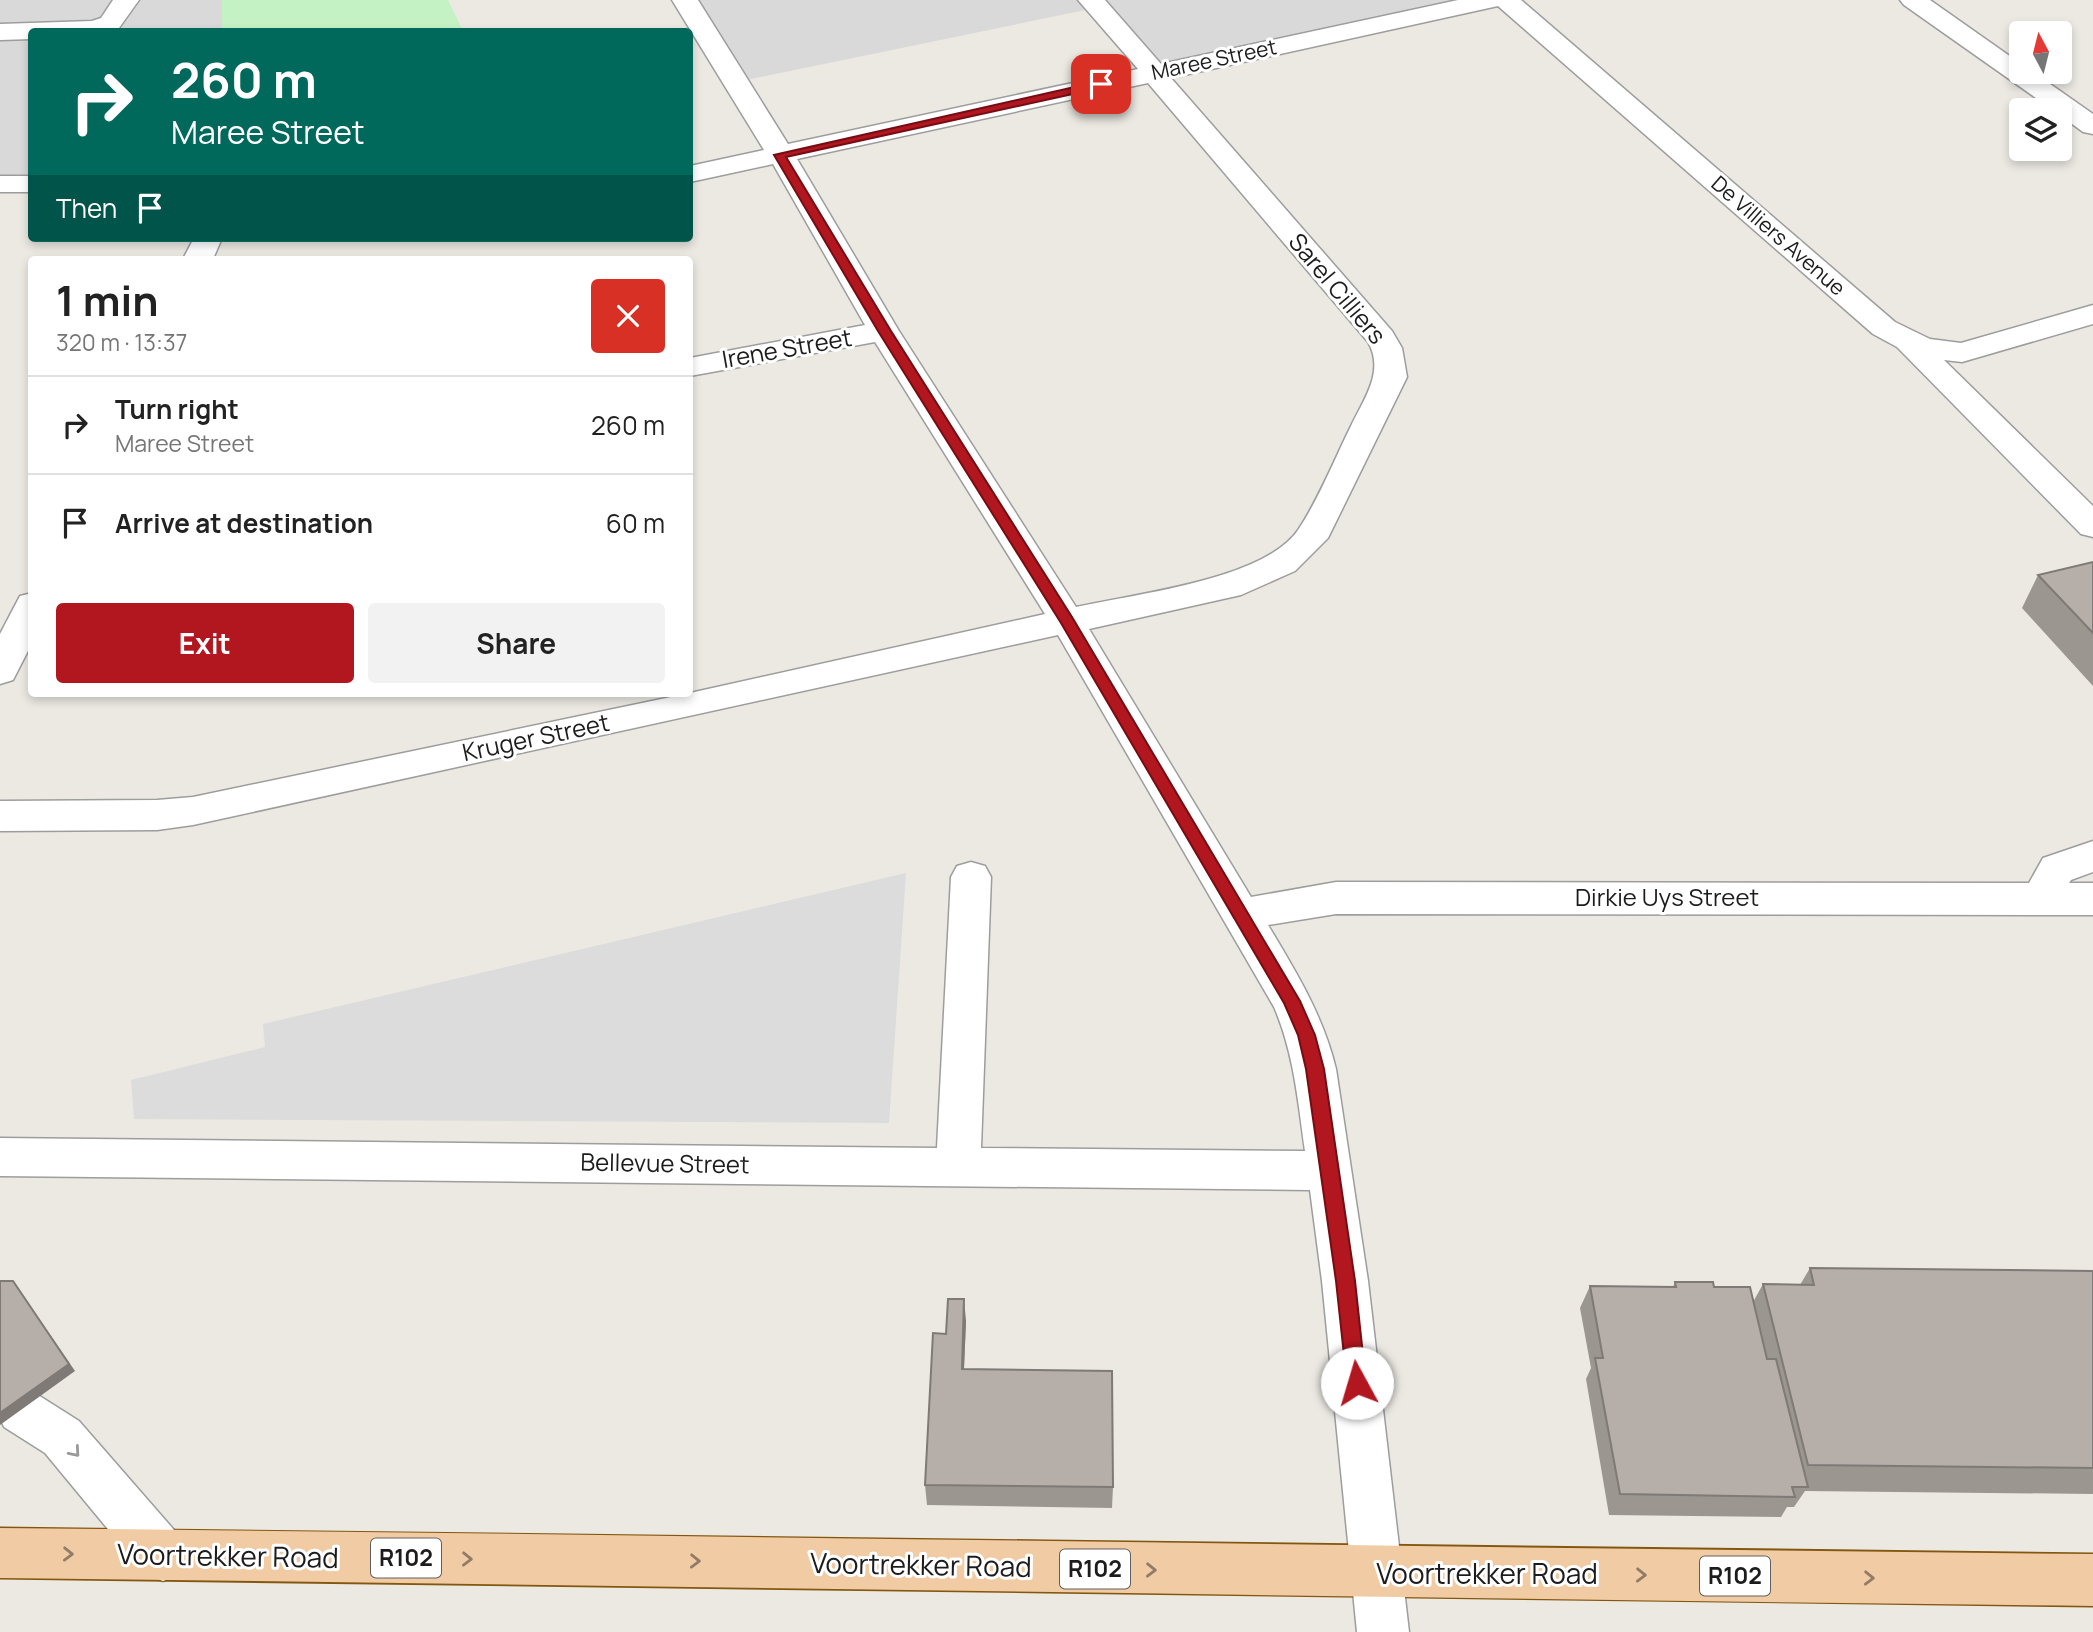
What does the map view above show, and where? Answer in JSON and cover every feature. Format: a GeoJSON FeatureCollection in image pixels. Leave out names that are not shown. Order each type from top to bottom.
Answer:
{"type":"FeatureCollection","features":[{"type":"Feature","properties":{"kind":"main road","name":"Voortrekker Road"},"geometry":{"type":"LineString","coordinates":[[0,1553],[813,1562],[1377,1574],[2093,1580]]}},
{"type":"Feature","properties":{"kind":"street"},"geometry":{"type":"LineString","coordinates":[[98,28],[110,23],[126,0]]}},
{"type":"Feature","properties":{"kind":"street"},"geometry":{"type":"LineString","coordinates":[[685,0],[884,331],[1067,621],[1242,914],[1292,1001],[1307,1035],[1315,1069],[1345,1281],[1383,1632]]}},
{"type":"Feature","properties":{"kind":"street","name":"Sarel Cilliers"},"geometry":{"type":"LineString","coordinates":[[1067,621],[1241,583],[1283,563],[1311,538],[1391,377],[1387,348],[1381,338],[1174,100],[1155,73],[1091,0]]}},
{"type":"Feature","properties":{"kind":"street","name":"Maree Street"},"geometry":{"type":"LineString","coordinates":[[693,173],[1493,0]]}},
{"type":"Feature","properties":{"kind":"street","name":"De Villiers Avenue"},"geometry":{"type":"LineString","coordinates":[[1506,0],[1884,328],[1911,344],[1936,351],[1962,352],[2093,314]]}},
{"type":"Feature","properties":{"kind":"street"},"geometry":{"type":"LineString","coordinates":[[1913,0],[2093,126]]}},
{"type":"Feature","properties":{"kind":"street"},"geometry":{"type":"LineString","coordinates":[[0,32],[28,31]]}},
{"type":"Feature","properties":{"kind":"street"},"geometry":{"type":"LineString","coordinates":[[0,184],[28,184]]}},
{"type":"Feature","properties":{"kind":"street","name":"Irene Street"},"geometry":{"type":"LineString","coordinates":[[693,366],[884,331]]}},
{"type":"Feature","properties":{"kind":"street"},"geometry":{"type":"LineString","coordinates":[[1911,344],[2093,526]]}},
{"type":"Feature","properties":{"kind":"street"},"geometry":{"type":"LineString","coordinates":[[0,671],[28,613]]}},
{"type":"Feature","properties":{"kind":"street","name":"Kruger Street"},"geometry":{"type":"LineString","coordinates":[[0,816],[157,815],[193,811],[1067,621]]}},
{"type":"Feature","properties":{"kind":"street"},"geometry":{"type":"LineString","coordinates":[[2041,898],[2057,869],[2093,856]]}},
{"type":"Feature","properties":{"kind":"street"},"geometry":{"type":"LineString","coordinates":[[958,1167],[971,877]]}},
{"type":"Feature","properties":{"kind":"street","name":"Dirkie Uys Street"},"geometry":{"type":"LineString","coordinates":[[1242,914],[1336,898],[2093,899]]}},
{"type":"Feature","properties":{"kind":"street","name":"Bellevue Street"},"geometry":{"type":"LineString","coordinates":[[0,1157],[1329,1171]]}},
{"type":"Feature","properties":{"kind":"street"},"geometry":{"type":"LineString","coordinates":[[21,1411],[62,1437],[163,1556]]}},
{"type":"Feature","properties":{"kind":"shaded area"},"geometry":{"type":"Polygon","coordinates":[[[0,0],[222,0],[222,28],[28,28],[28,188],[0,187],[0,0]]]}},
{"type":"Feature","properties":{"kind":"shaded area"},"geometry":{"type":"Polygon","coordinates":[[[691,0],[1481,0],[1151,72],[1095,8],[741,81],[691,0]]]}},
{"type":"Feature","properties":{"kind":"shaded area"},"geometry":{"type":"Polygon","coordinates":[[[906,873],[889,1123],[134,1119],[131,1080],[265,1047],[263,1024],[906,873]]]}},
{"type":"Feature","properties":{"kind":"green space"},"geometry":{"type":"Polygon","coordinates":[[[222,0],[448,0],[462,28],[222,28],[222,0]]]}},
{"type":"Feature","properties":{"kind":"building"},"geometry":{"type":"Polygon","coordinates":[[[2093,562],[2093,633],[2038,575],[2093,562]]]}},
{"type":"Feature","properties":{"kind":"building"},"geometry":{"type":"Polygon","coordinates":[[[1810,1268],[2093,1271],[2093,1468],[1808,1465],[1763,1284],[1814,1285],[1810,1268]]]}},
{"type":"Feature","properties":{"kind":"building"},"geometry":{"type":"Polygon","coordinates":[[[0,1281],[13,1281],[69,1364],[0,1413],[0,1281]]]}},
{"type":"Feature","properties":{"kind":"building"},"geometry":{"type":"Polygon","coordinates":[[[1675,1282],[1713,1282],[1714,1287],[1750,1287],[1767,1359],[1776,1359],[1808,1487],[1792,1487],[1795,1497],[1620,1494],[1595,1358],[1603,1358],[1590,1286],[1676,1287],[1675,1282]]]}},
{"type":"Feature","properties":{"kind":"building"},"geometry":{"type":"Polygon","coordinates":[[[948,1299],[964,1299],[962,1369],[1112,1371],[1113,1487],[925,1485],[933,1333],[946,1334],[948,1299]]]}},
{"type":"Feature","properties":{"kind":"route"},"geometry":{"type":"LineString","coordinates":[[1101,84],[779,155],[793,174],[884,331],[1067,621],[1292,1001],[1307,1035],[1315,1069],[1357,1383]]}}]}
